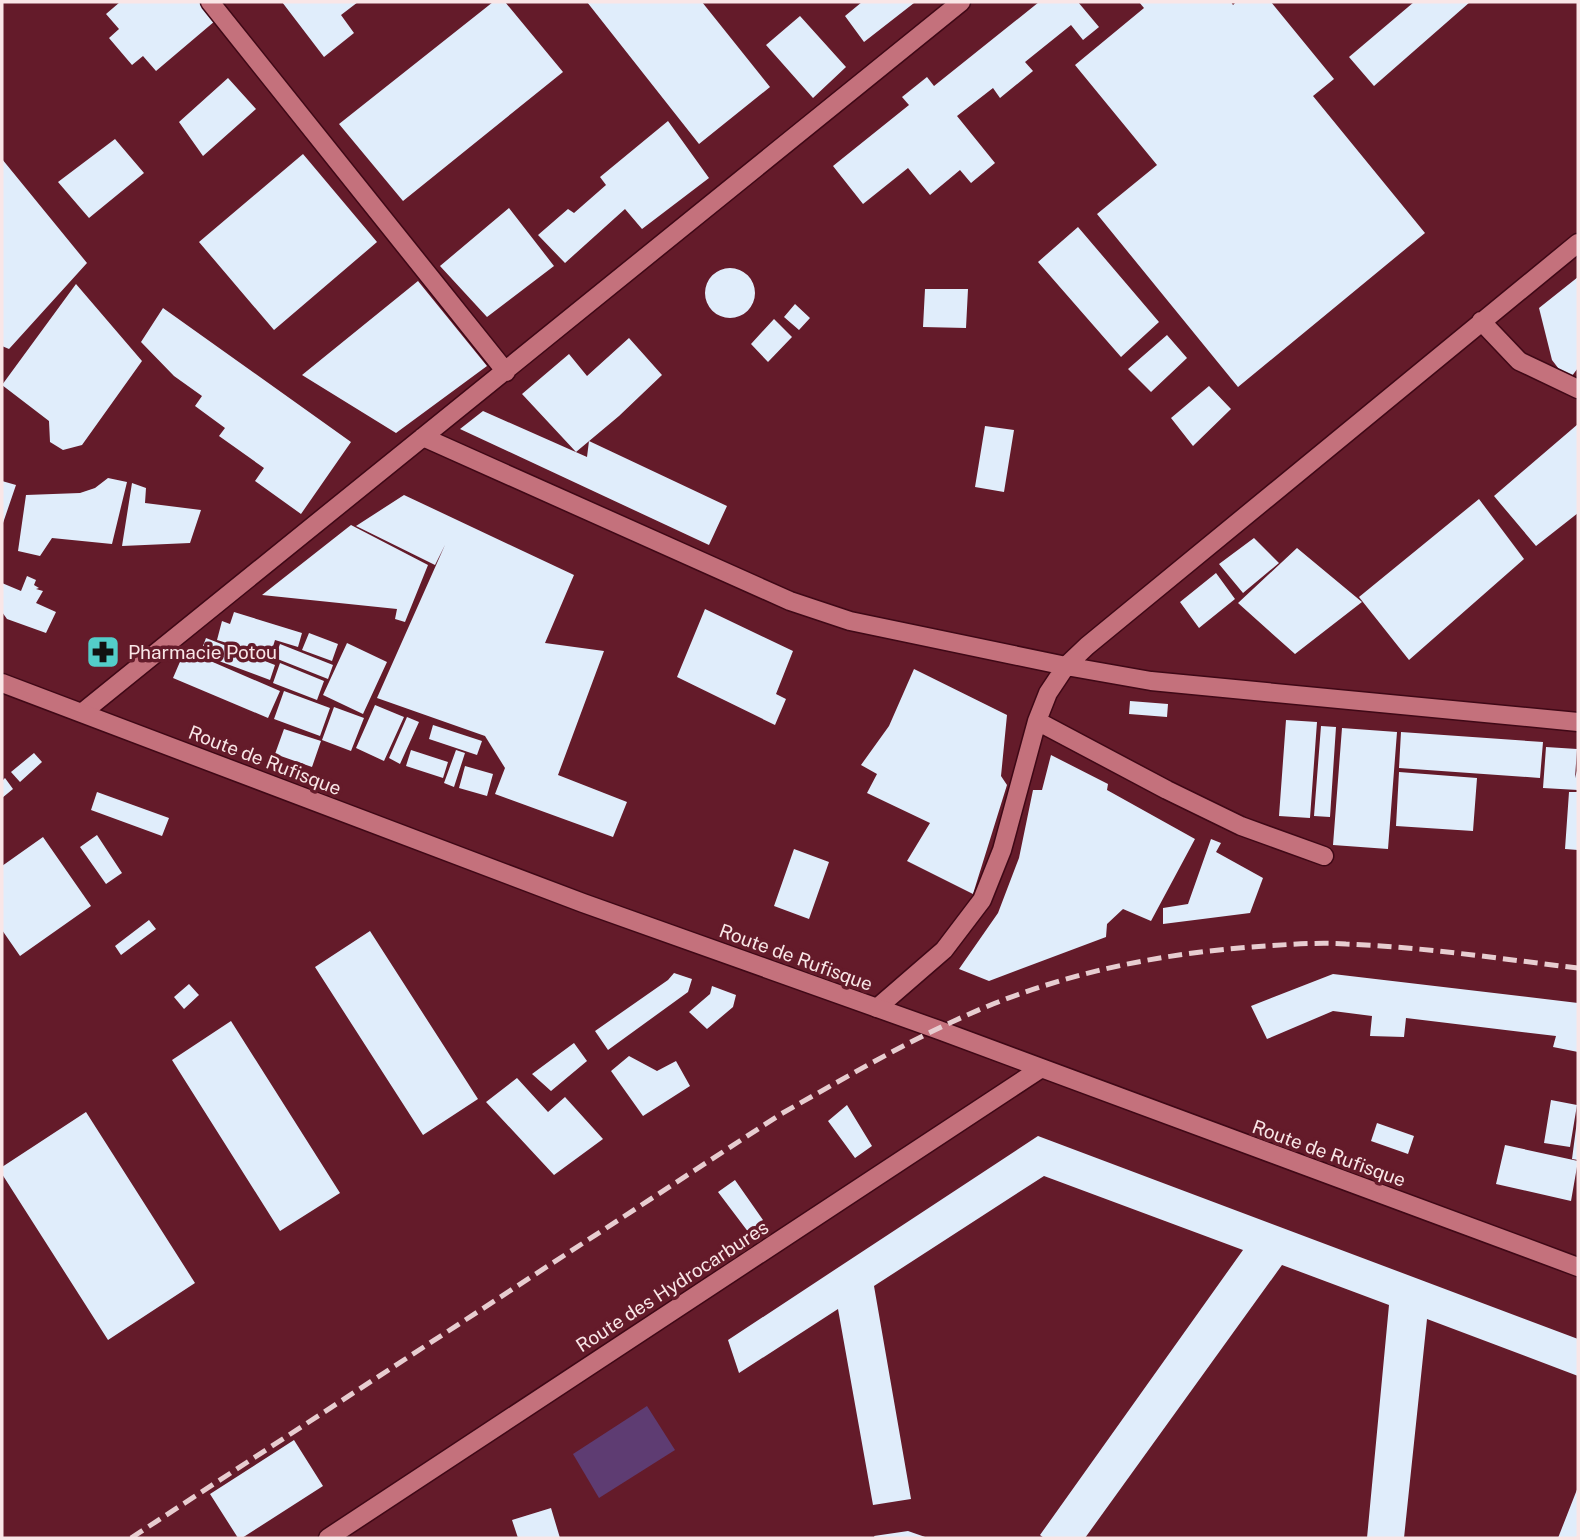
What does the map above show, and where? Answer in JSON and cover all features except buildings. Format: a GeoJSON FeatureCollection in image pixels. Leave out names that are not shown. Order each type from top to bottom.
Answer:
{"type":"FeatureCollection","features":[{"type":"Feature","properties":{"kind":"street"},"geometry":{"type":"LineString","coordinates":[[210,2],[506,372]]}},
{"type":"Feature","properties":{"kind":"street"},"geometry":{"type":"LineString","coordinates":[[83,712],[961,2]]}},
{"type":"Feature","properties":{"kind":"street"},"geometry":{"type":"LineString","coordinates":[[877,1009],[944,950],[982,900],[1002,850],[1037,721],[1048,693],[1066,666],[1578,243]]}},
{"type":"Feature","properties":{"kind":"street"},"geometry":{"type":"LineString","coordinates":[[1481,321],[1519,361],[1578,388]]}},
{"type":"Feature","properties":{"kind":"street"},"geometry":{"type":"LineString","coordinates":[[423,437],[790,601],[850,621],[1151,681],[1578,722]]}},
{"type":"Feature","properties":{"kind":"street","name":"Route de Rufisque"},"geometry":{"type":"LineString","coordinates":[[2,683],[366,822],[1578,1268]]}},
{"type":"Feature","properties":{"kind":"street"},"geometry":{"type":"LineString","coordinates":[[1037,721],[1228,820],[1324,856]]}},
{"type":"Feature","properties":{"kind":"street","name":"Route des Hydrocarbures"},"geometry":{"type":"LineString","coordinates":[[328,1538],[1040,1069]]}},
{"type":"Feature","properties":{"kind":"shaded area"},"geometry":{"type":"Polygon","coordinates":[[[647,1406],[675,1450],[599,1498],[573,1454],[647,1406]]]}},
{"type":"Feature","properties":{"kind":"railway"},"geometry":{"type":"LineString","coordinates":[[131,1538],[781,1114],[912,1042],[993,1004],[1087,973],[1152,959],[1217,950],[1286,945],[1334,943],[1404,948],[1578,968]]}},
{"type":"Feature","properties":{"kind":"place","name":"Pharmacie Potou"},"geometry":{"type":"Point","coordinates":[103,652]}}]}
